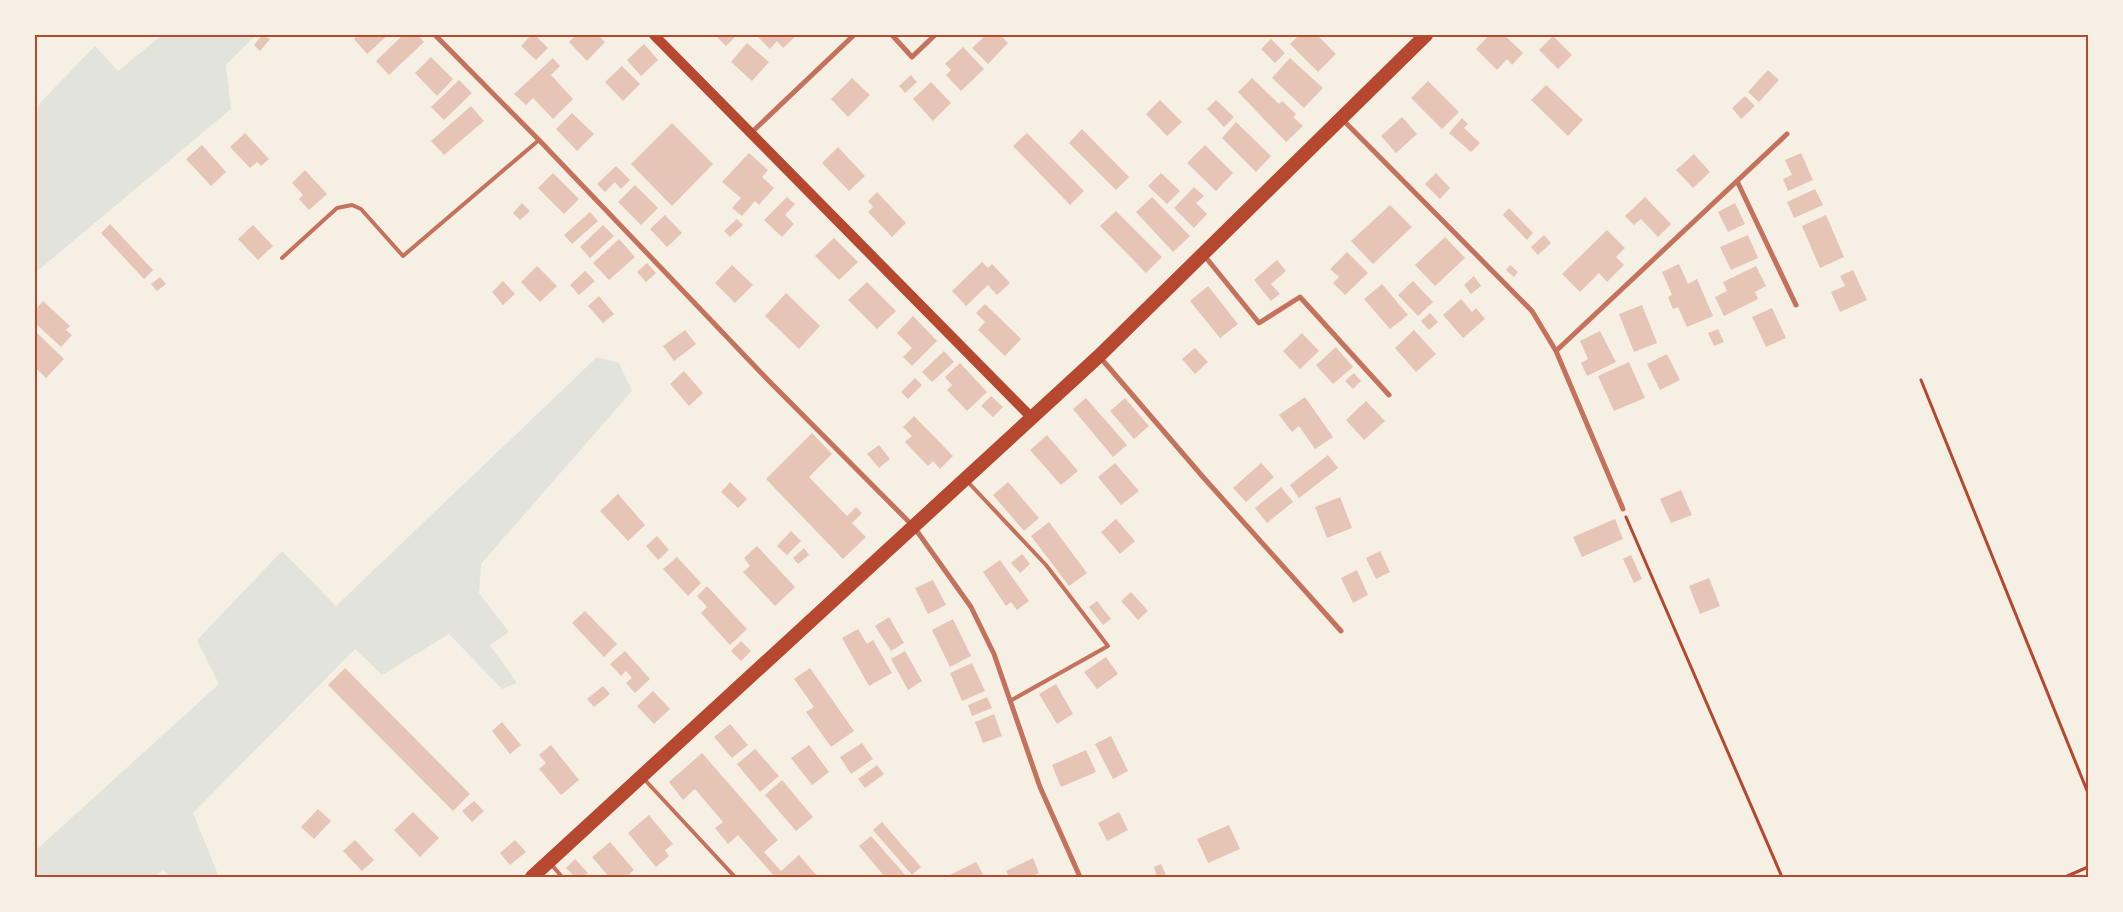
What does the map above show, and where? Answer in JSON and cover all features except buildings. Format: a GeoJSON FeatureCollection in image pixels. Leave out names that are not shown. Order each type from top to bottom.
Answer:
{"type":"FeatureCollection","features":[{"type":"Feature","properties":{"kind":"highway"},"geometry":{"type":"LineString","coordinates":[[532,877],[1099,356],[1426,35]]}},
{"type":"Feature","properties":{"kind":"main road"},"geometry":{"type":"LineString","coordinates":[[654,35],[1032,418]]}},
{"type":"Feature","properties":{"kind":"street"},"geometry":{"type":"LineString","coordinates":[[435,35],[539,140],[769,381],[914,527],[971,607],[994,654],[1040,788],[1080,877]]}},
{"type":"Feature","properties":{"kind":"street"},"geometry":{"type":"LineString","coordinates":[[751,133],[854,35]]}},
{"type":"Feature","properties":{"kind":"street"},"geometry":{"type":"LineString","coordinates":[[892,35],[912,57],[935,35]]}},
{"type":"Feature","properties":{"kind":"street"},"geometry":{"type":"LineString","coordinates":[[1342,119],[1532,311],[1556,351],[1623,510]]}},
{"type":"Feature","properties":{"kind":"street"},"geometry":{"type":"LineString","coordinates":[[1556,351],[1787,134]]}},
{"type":"Feature","properties":{"kind":"street"},"geometry":{"type":"LineString","coordinates":[[1737,181],[1796,305]]}},
{"type":"Feature","properties":{"kind":"street"},"geometry":{"type":"LineString","coordinates":[[1203,254],[1259,323],[1300,297],[1390,395]]}},
{"type":"Feature","properties":{"kind":"street"},"geometry":{"type":"LineString","coordinates":[[1099,356],[1203,477],[1341,630]]}},
{"type":"Feature","properties":{"kind":"lane"},"geometry":{"type":"LineString","coordinates":[[282,258],[338,208],[352,205],[362,209],[404,256],[539,140]]}},
{"type":"Feature","properties":{"kind":"lane"},"geometry":{"type":"LineString","coordinates":[[966,479],[1046,564],[1108,646],[1010,701]]}},
{"type":"Feature","properties":{"kind":"lane"},"geometry":{"type":"LineString","coordinates":[[641,776],[735,877]]}},
{"type":"Feature","properties":{"kind":"lane"},"geometry":{"type":"LineString","coordinates":[[550,862],[562,877]]}},
{"type":"Feature","properties":{"kind":"path"},"geometry":{"type":"LineString","coordinates":[[1921,380],[2088,793]]}},
{"type":"Feature","properties":{"kind":"path"},"geometry":{"type":"LineString","coordinates":[[1623,510],[1782,877]]}},
{"type":"Feature","properties":{"kind":"path"},"geometry":{"type":"LineString","coordinates":[[2066,877],[2088,867]]}},
{"type":"Feature","properties":{"kind":"shaded area"},"geometry":{"type":"Polygon","coordinates":[[[162,35],[256,35],[226,65],[231,109],[35,273],[35,108],[95,46],[118,71],[162,35]]]}},
{"type":"Feature","properties":{"kind":"shaded area"},"geometry":{"type":"Polygon","coordinates":[[[597,357],[619,363],[632,391],[481,564],[479,593],[509,632],[490,645],[517,683],[502,689],[449,634],[382,675],[355,649],[193,813],[219,877],[172,877],[163,870],[155,877],[35,877],[35,851],[219,684],[197,640],[282,551],[336,606],[597,357]]]}}]}
